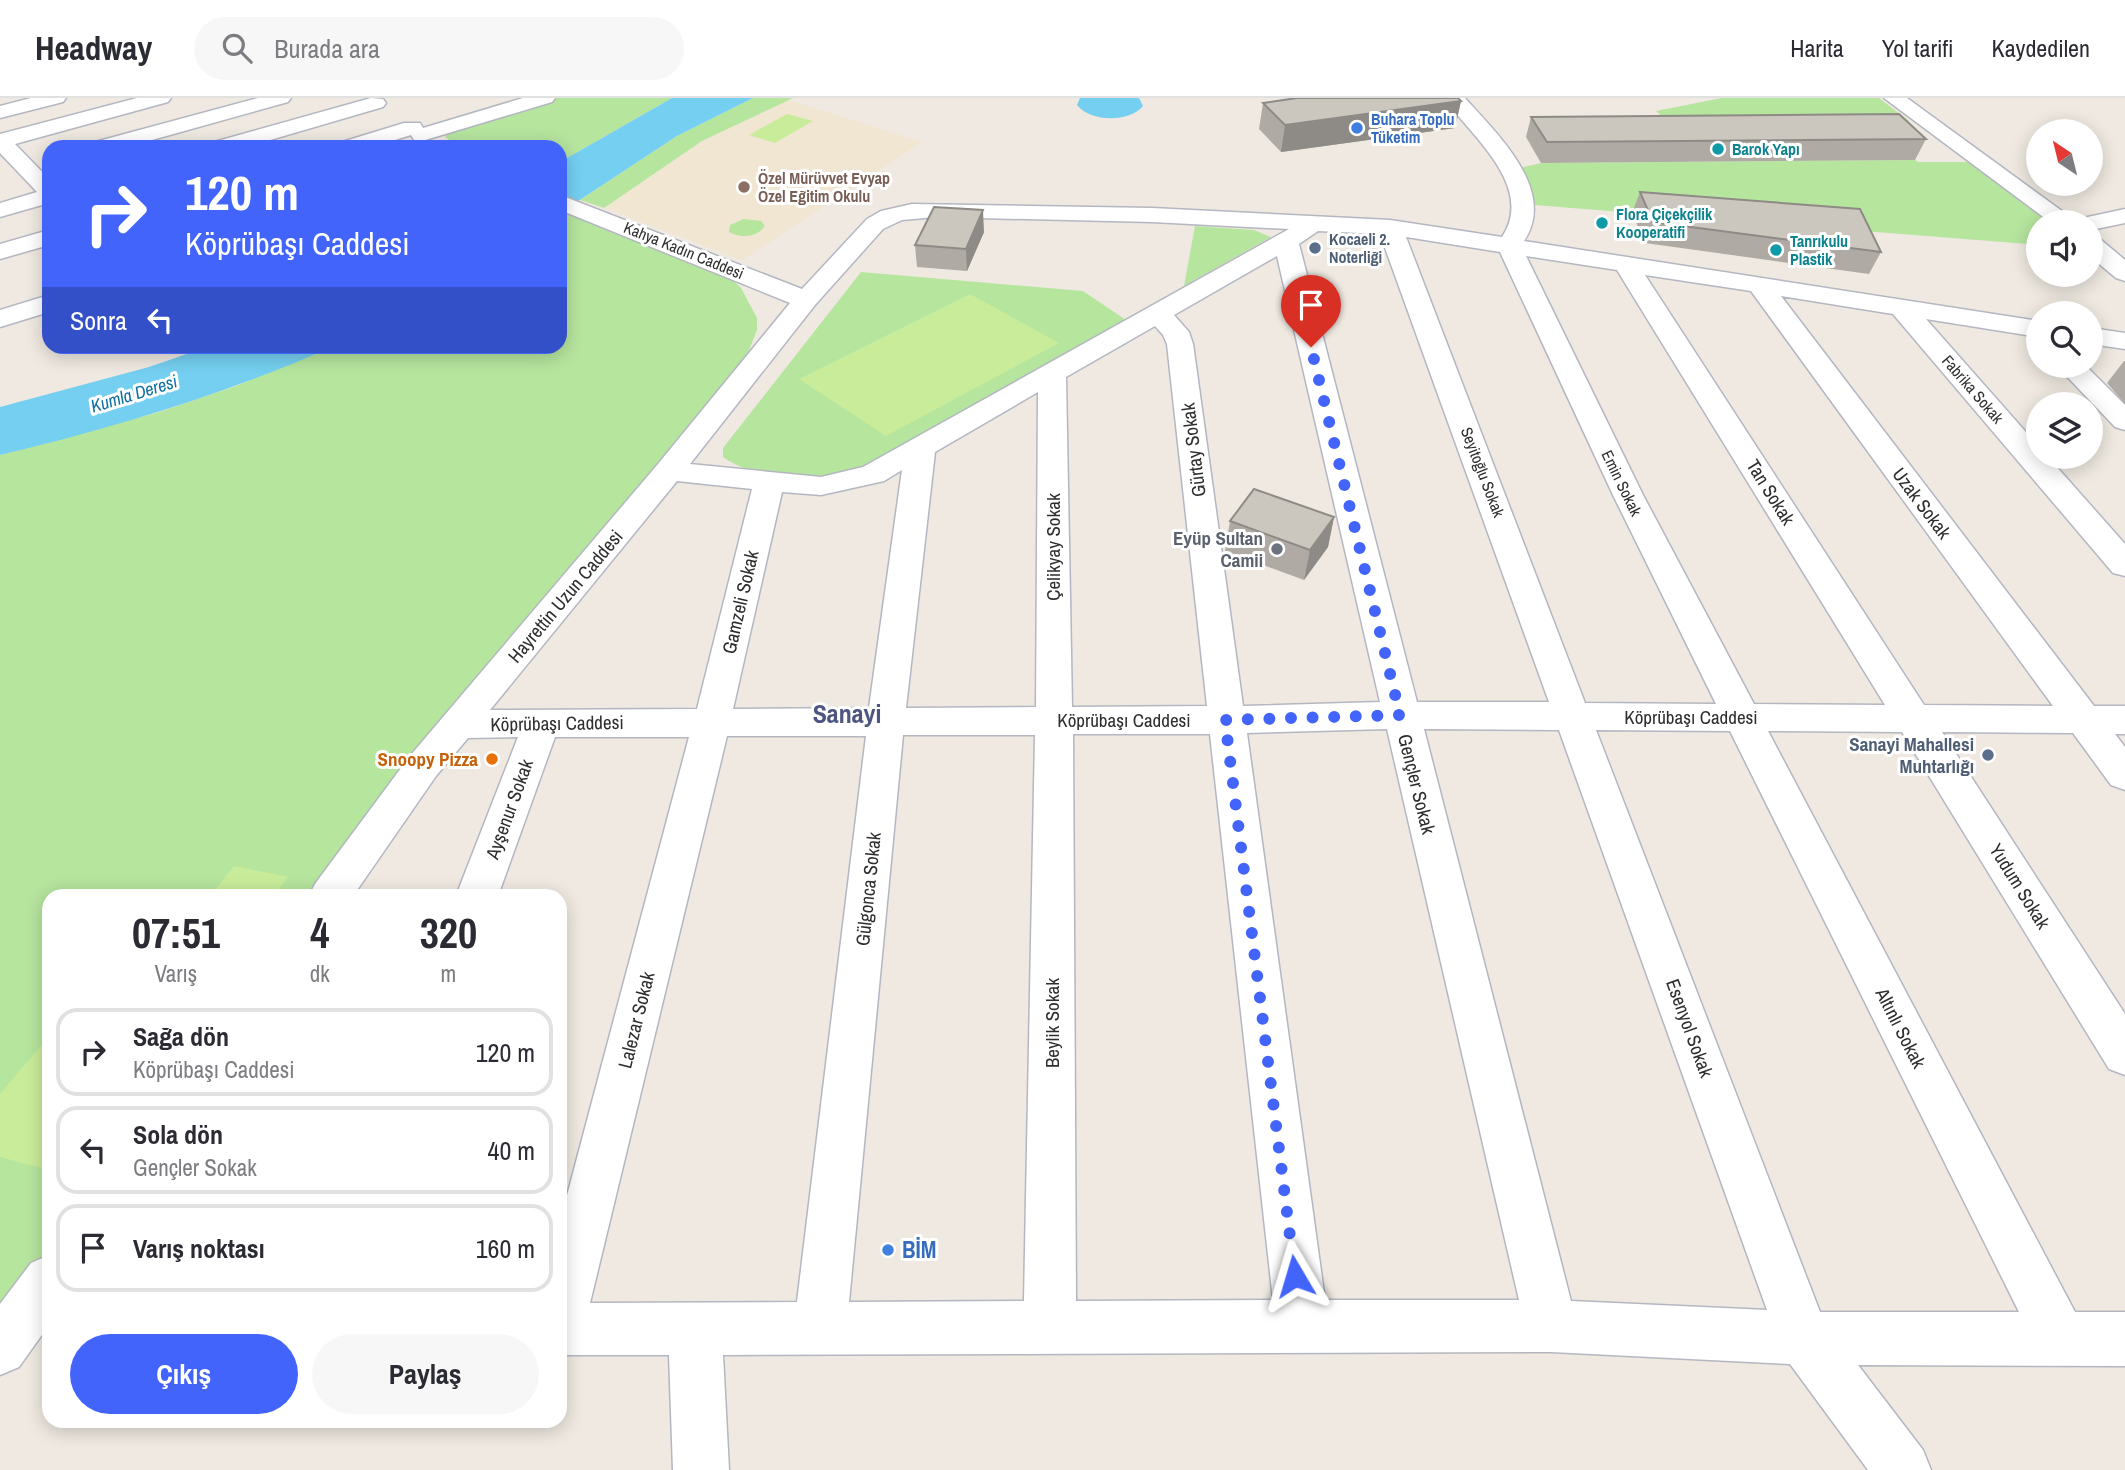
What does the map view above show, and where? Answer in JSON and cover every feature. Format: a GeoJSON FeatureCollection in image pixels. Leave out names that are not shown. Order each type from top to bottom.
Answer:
{"type":"FeatureCollection","features":[{"type":"Feature","properties":{"kind":"street"},"geometry":{"type":"LineString","coordinates":[[0,112],[56,98]]}},
{"type":"Feature","properties":{"kind":"street"},"geometry":{"type":"LineString","coordinates":[[42,186],[0,140],[160,98]]}},
{"type":"Feature","properties":{"kind":"street"},"geometry":{"type":"LineString","coordinates":[[128,140],[281,98]]}},
{"type":"Feature","properties":{"kind":"street"},"geometry":{"type":"LineString","coordinates":[[402,140],[425,137],[545,98]]}},
{"type":"Feature","properties":{"kind":"street"},"geometry":{"type":"LineString","coordinates":[[1454,98],[1487,136],[1514,177],[1523,210],[1520,229],[1508,246]]}},
{"type":"Feature","properties":{"kind":"street"},"geometry":{"type":"LineString","coordinates":[[1894,98],[2048,210]]}},
{"type":"Feature","properties":{"kind":"street"},"geometry":{"type":"LineString","coordinates":[[245,140],[372,101],[425,137]]}},
{"type":"Feature","properties":{"kind":"street"},"geometry":{"type":"LineString","coordinates":[[0,175],[42,164]]}},
{"type":"Feature","properties":{"kind":"street"},"geometry":{"type":"LineString","coordinates":[[0,210],[42,196]]}},
{"type":"Feature","properties":{"kind":"street","name":"Kahya Kadın Caddesi"},"geometry":{"type":"LineString","coordinates":[[567,204],[806,300]]}},
{"type":"Feature","properties":{"kind":"street","name":"Hayrettin Uzun Caddesi"},"geometry":{"type":"LineString","coordinates":[[335,889],[423,766],[669,471],[806,300],[886,215],[903,211],[1152,215],[1300,233],[1390,226],[2026,328]]}},
{"type":"Feature","properties":{"kind":"street"},"geometry":{"type":"LineString","coordinates":[[2103,221],[2125,216]]}},
{"type":"Feature","properties":{"kind":"street","name":"Seyitoğlu Sokak"},"geometry":{"type":"LineString","coordinates":[[1390,226],[1575,718]]}},
{"type":"Feature","properties":{"kind":"street"},"geometry":{"type":"LineString","coordinates":[[669,471],[821,486],[859,479],[920,449],[1300,233]]}},
{"type":"Feature","properties":{"kind":"street","name":"Gençler Sokak"},"geometry":{"type":"LineString","coordinates":[[1300,233],[1400,715],[1551,1326]]}},
{"type":"Feature","properties":{"kind":"street"},"geometry":{"type":"LineString","coordinates":[[0,252],[42,239]]}},
{"type":"Feature","properties":{"kind":"street","name":"Emin Sokak"},"geometry":{"type":"LineString","coordinates":[[1508,246],[1628,495],[1741,717]]}},
{"type":"Feature","properties":{"kind":"street"},"geometry":{"type":"LineString","coordinates":[[2103,254],[2125,273]]}},
{"type":"Feature","properties":{"kind":"street"},"geometry":{"type":"LineString","coordinates":[[772,342],[755,279],[794,280],[839,264]]}},
{"type":"Feature","properties":{"kind":"street","name":"Tan Sokak"},"geometry":{"type":"LineString","coordinates":[[1627,265],[1915,718]]}},
{"type":"Feature","properties":{"kind":"street","name":"Uzak Sokak"},"geometry":{"type":"LineString","coordinates":[[1760,286],[2125,775]]}},
{"type":"Feature","properties":{"kind":"street"},"geometry":{"type":"LineString","coordinates":[[0,319],[42,305]]}},
{"type":"Feature","properties":{"kind":"street","name":"Fabrika Sokak"},"geometry":{"type":"LineString","coordinates":[[1903,309],[2125,565]]}},
{"type":"Feature","properties":{"kind":"street","name":"Gürtay Sokak"},"geometry":{"type":"LineString","coordinates":[[1158,314],[1176,331],[1180,344],[1302,1328]]}},
{"type":"Feature","properties":{"kind":"street"},"geometry":{"type":"LineString","coordinates":[[2103,338],[2125,341]]}},
{"type":"Feature","properties":{"kind":"street","name":"Çelikyay Sokak"},"geometry":{"type":"LineString","coordinates":[[1052,373],[1054,720]]}},
{"type":"Feature","properties":{"kind":"street"},"geometry":{"type":"LineString","coordinates":[[2083,378],[2125,421]]}},
{"type":"Feature","properties":{"kind":"street","name":"Gülgonca Sokak"},"geometry":{"type":"LineString","coordinates":[[820,1329],[886,721],[920,449]]}},
{"type":"Feature","properties":{"kind":"street","name":"Gamzeli Sokak"},"geometry":{"type":"LineString","coordinates":[[712,721],[769,482]]}},
{"type":"Feature","properties":{"kind":"street","name":"Köprübaşı Caddesi"},"geometry":{"type":"LineString","coordinates":[[459,724],[1225,720],[1400,715],[2125,720]]}},
{"type":"Feature","properties":{"kind":"street","name":"Altınlı Sokak"},"geometry":{"type":"LineString","coordinates":[[1741,717],[2060,1339]]}},
{"type":"Feature","properties":{"kind":"street","name":"Esenyol Sokak"},"geometry":{"type":"LineString","coordinates":[[1575,718],[1804,1338],[1903,1470]]}},
{"type":"Feature","properties":{"kind":"street","name":"Yudum Sokak"},"geometry":{"type":"LineString","coordinates":[[1915,718],[2125,1054]]}},
{"type":"Feature","properties":{"kind":"street","name":"Beylik Sokak"},"geometry":{"type":"LineString","coordinates":[[1051,1326],[1054,720]]}},
{"type":"Feature","properties":{"kind":"street","name":"Lalezar Sokak"},"geometry":{"type":"LineString","coordinates":[[567,1292],[712,721]]}},
{"type":"Feature","properties":{"kind":"street","name":"Ayşenur Sokak"},"geometry":{"type":"LineString","coordinates":[[480,889],[542,723]]}},
{"type":"Feature","properties":{"kind":"street"},"geometry":{"type":"LineString","coordinates":[[22,1332],[42,1294]]}},
{"type":"Feature","properties":{"kind":"street"},"geometry":{"type":"LineString","coordinates":[[567,1329],[1551,1326],[1804,1338],[2125,1339]]}},
{"type":"Feature","properties":{"kind":"street"},"geometry":{"type":"LineString","coordinates":[[695,1328],[701,1470]]}},
{"type":"Feature","properties":{"kind":"shaded area","name":"Özel Mürüvvet Evyap Özel Eğitim Okulu"},"geometry":{"type":"Polygon","coordinates":[[[789,100],[922,142],[742,260],[604,208],[702,141],[789,100]]]}},
{"type":"Feature","properties":{"kind":"green space"},"geometry":{"type":"Polygon","coordinates":[[[555,98],[672,98],[567,158],[567,140],[449,140],[445,137],[447,133],[555,98]]]}},
{"type":"Feature","properties":{"kind":"green space"},"geometry":{"type":"Polygon","coordinates":[[[753,98],[793,98],[702,141],[604,208],[580,200],[677,136],[753,98]]]}},
{"type":"Feature","properties":{"kind":"green space"},"geometry":{"type":"Polygon","coordinates":[[[1722,98],[1879,98],[1909,121],[1673,126],[1656,111],[1722,98]]]}},
{"type":"Feature","properties":{"kind":"green space"},"geometry":{"type":"Polygon","coordinates":[[[787,114],[813,121],[775,143],[749,135],[787,114]]]}},
{"type":"Feature","properties":{"kind":"green space"},"geometry":{"type":"Polygon","coordinates":[[[1915,160],[1972,162],[2033,210],[2026,210],[2026,244],[1534,205],[1528,182],[1520,168],[1541,163],[1915,160]]]}},
{"type":"Feature","properties":{"kind":"green space"},"geometry":{"type":"Polygon","coordinates":[[[567,211],[734,281],[741,288],[757,318],[757,330],[746,358],[657,470],[456,700],[394,777],[312,889],[42,889],[42,1256],[0,1313],[0,455],[159,412],[233,387],[315,354],[567,354],[567,211]]]}},
{"type":"Feature","properties":{"kind":"green space"},"geometry":{"type":"Polygon","coordinates":[[[744,219],[761,221],[765,226],[748,236],[729,232],[730,225],[744,219]]]}},
{"type":"Feature","properties":{"kind":"green space"},"geometry":{"type":"Polygon","coordinates":[[[1195,226],[1254,230],[1271,237],[1184,286],[1195,226]]]}},
{"type":"Feature","properties":{"kind":"green space"},"geometry":{"type":"Polygon","coordinates":[[[861,272],[1083,291],[1126,320],[889,456],[854,470],[812,476],[780,475],[749,470],[723,457],[723,448],[861,272]]]}},
{"type":"Feature","properties":{"kind":"green space"},"geometry":{"type":"Polygon","coordinates":[[[970,294],[1059,343],[886,436],[799,379],[970,294]]]}},
{"type":"Feature","properties":{"kind":"green space"},"geometry":{"type":"Polygon","coordinates":[[[234,866],[288,877],[279,889],[216,889],[234,866]]]}},
{"type":"Feature","properties":{"kind":"green space"},"geometry":{"type":"Polygon","coordinates":[[[42,1044],[42,1168],[0,1157],[0,1094],[42,1044]]]}},
{"type":"Feature","properties":{"kind":"water"},"geometry":{"type":"Polygon","coordinates":[[[672,98],[753,98],[677,136],[567,208],[567,158],[672,98]]]}},
{"type":"Feature","properties":{"kind":"water"},"geometry":{"type":"Polygon","coordinates":[[[1080,98],[1139,98],[1143,106],[1137,112],[1119,118],[1100,117],[1083,111],[1077,105],[1080,98]]]}},
{"type":"Feature","properties":{"kind":"water","name":"Kumla Deresi"},"geometry":{"type":"Polygon","coordinates":[[[187,354],[316,354],[210,395],[85,433],[0,455],[0,407],[149,367],[187,354]]]}},
{"type":"Feature","properties":{"kind":"building"},"geometry":{"type":"Polygon","coordinates":[[[1297,98],[1458,98],[1461,101],[1285,125],[1263,103],[1297,98]]]}},
{"type":"Feature","properties":{"kind":"building"},"geometry":{"type":"Polygon","coordinates":[[[1899,114],[1926,139],[1547,142],[1531,117],[1899,114]]]}},
{"type":"Feature","properties":{"kind":"building"},"geometry":{"type":"Polygon","coordinates":[[[1640,192],[1860,209],[1881,252],[1653,222],[1640,192]]]}},
{"type":"Feature","properties":{"kind":"building"},"geometry":{"type":"Polygon","coordinates":[[[934,207],[983,210],[966,249],[915,245],[934,207]]]}},
{"type":"Feature","properties":{"kind":"building"},"geometry":{"type":"Polygon","coordinates":[[[1254,489],[1334,517],[1310,550],[1230,521],[1254,489]]]}},
{"type":"Feature","properties":{"kind":"place","name":"Buhara Toplu Tüketim"},"geometry":{"type":"Point","coordinates":[1357,128]}},
{"type":"Feature","properties":{"kind":"place","name":"Barok Yapı"},"geometry":{"type":"Point","coordinates":[1718,149]}},
{"type":"Feature","properties":{"kind":"place","name":"Özel Mürüvvet Evyap Özel Eğitim Okulu"},"geometry":{"type":"Point","coordinates":[744,187]}},
{"type":"Feature","properties":{"kind":"place","name":"Flora Çiçekçilik Kooperatifi"},"geometry":{"type":"Point","coordinates":[1602,223]}},
{"type":"Feature","properties":{"kind":"place","name":"Kocaeli 2. Noterliği"},"geometry":{"type":"Point","coordinates":[1315,248]}},
{"type":"Feature","properties":{"kind":"place","name":"Tanrıkulu Plastik"},"geometry":{"type":"Point","coordinates":[1776,250]}},
{"type":"Feature","properties":{"kind":"place","name":"Eyüp Sultan Camii"},"geometry":{"type":"Point","coordinates":[1277,549]}},
{"type":"Feature","properties":{"kind":"place","name":"Sanayi Mahallesi Muhtarlığı"},"geometry":{"type":"Point","coordinates":[1988,755]}},
{"type":"Feature","properties":{"kind":"place","name":"Snoopy Pizza"},"geometry":{"type":"Point","coordinates":[492,759]}},
{"type":"Feature","properties":{"kind":"place","name":"BİM"},"geometry":{"type":"Point","coordinates":[888,1250]}},
{"type":"Feature","properties":{"kind":"district","name":"Sanayi"},"geometry":{"type":"Point","coordinates":[847,714]}},
{"type":"Feature","properties":{"kind":"route"},"geometry":{"type":"LineString","coordinates":[[1295,1276],[1225,720],[1400,715],[1311,347]]}}]}
